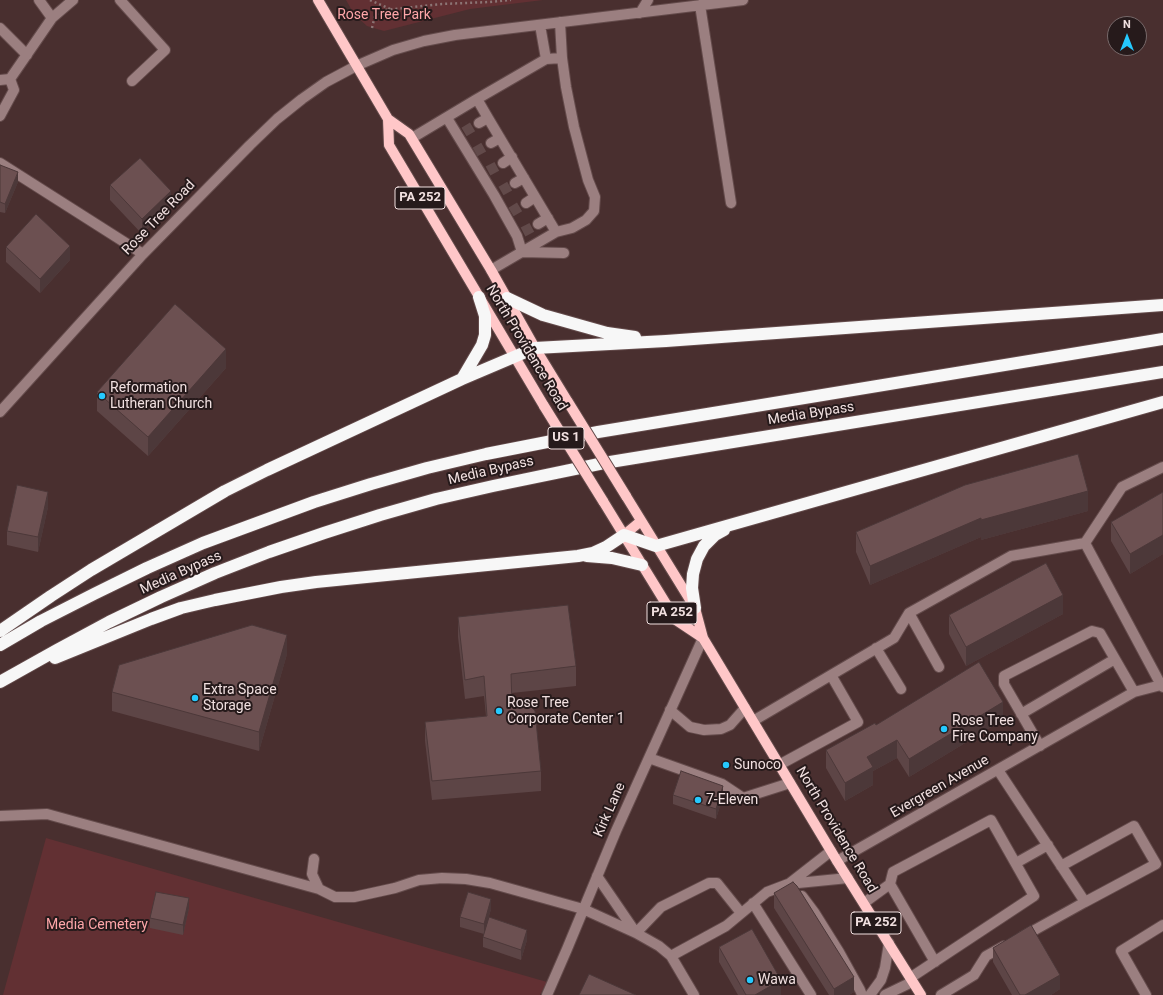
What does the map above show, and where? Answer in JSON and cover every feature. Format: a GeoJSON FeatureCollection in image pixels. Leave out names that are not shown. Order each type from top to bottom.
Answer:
{"type":"FeatureCollection","features":[{"type":"Feature","properties":{"kind":"highway"},"geometry":{"type":"LineString","coordinates":[[462,379],[482,345],[485,335],[485,316],[479,297]]}},
{"type":"Feature","properties":{"kind":"highway"},"geometry":{"type":"LineString","coordinates":[[507,298],[543,315],[607,333],[666,341]]}},
{"type":"Feature","properties":{"kind":"highway"},"geometry":{"type":"LineString","coordinates":[[0,631],[91,570],[225,491],[274,466],[462,379],[535,348],[666,341],[1163,305]]}},
{"type":"Feature","properties":{"kind":"highway","name":"Media Bypass"},"geometry":{"type":"LineString","coordinates":[[0,645],[41,621],[94,594],[203,543],[314,502],[428,468],[486,454],[598,432],[1163,339]]}},
{"type":"Feature","properties":{"kind":"highway","name":"Media Bypass"},"geometry":{"type":"LineString","coordinates":[[3,680],[109,622],[215,573],[324,533],[436,499],[604,463],[1163,372]]}},
{"type":"Feature","properties":{"kind":"highway"},"geometry":{"type":"LineString","coordinates":[[578,556],[600,550],[624,535],[656,546],[1163,402]]}},
{"type":"Feature","properties":{"kind":"highway"},"geometry":{"type":"LineString","coordinates":[[695,608],[692,588],[693,574],[697,559],[704,546],[715,535],[731,525]]}},
{"type":"Feature","properties":{"kind":"highway"},"geometry":{"type":"LineString","coordinates":[[3,680],[181,608],[240,594],[316,582],[578,556],[612,558],[642,565]]}},
{"type":"Feature","properties":{"kind":"main road","name":"North Providence Road"},"geometry":{"type":"LineString","coordinates":[[318,0],[388,119],[410,134],[491,270],[535,348],[695,608],[703,638],[837,861],[921,995]]}},
{"type":"Feature","properties":{"kind":"main road","name":"North Providence Road"},"geometry":{"type":"LineString","coordinates":[[388,119],[389,145],[544,406],[676,620],[703,638]]}},
{"type":"Feature","properties":{"kind":"main road"},"geometry":{"type":"LineString","coordinates":[[624,535],[641,521]]}},
{"type":"Feature","properties":{"kind":"street"},"geometry":{"type":"LineString","coordinates":[[39,0],[52,18]]}},
{"type":"Feature","properties":{"kind":"street"},"geometry":{"type":"LineString","coordinates":[[0,80],[10,79],[52,18],[73,0]]}},
{"type":"Feature","properties":{"kind":"street"},"geometry":{"type":"LineString","coordinates":[[120,0],[165,50],[132,81]]}},
{"type":"Feature","properties":{"kind":"street"},"geometry":{"type":"LineString","coordinates":[[640,13],[648,0]]}},
{"type":"Feature","properties":{"kind":"street","name":"Rose Tree Road"},"geometry":{"type":"LineString","coordinates":[[0,412],[143,254],[277,119],[326,82],[356,66],[393,50],[424,41],[455,35],[700,6],[716,2],[743,0]]}},
{"type":"Feature","properties":{"kind":"street"},"geometry":{"type":"LineString","coordinates":[[700,6],[731,202]]}},
{"type":"Feature","properties":{"kind":"street"},"geometry":{"type":"LineString","coordinates":[[491,270],[556,232],[572,228],[586,220],[594,211],[595,197],[588,180],[574,127],[566,87],[562,58],[560,22]]}},
{"type":"Feature","properties":{"kind":"street"},"geometry":{"type":"LineString","coordinates":[[540,25],[546,60]]}},
{"type":"Feature","properties":{"kind":"street"},"geometry":{"type":"LineString","coordinates":[[0,28],[27,56]]}},
{"type":"Feature","properties":{"kind":"street"},"geometry":{"type":"LineString","coordinates":[[412,138],[546,60],[562,58]]}},
{"type":"Feature","properties":{"kind":"street"},"geometry":{"type":"LineString","coordinates":[[0,116],[14,90],[10,79]]}},
{"type":"Feature","properties":{"kind":"street"},"geometry":{"type":"LineString","coordinates":[[477,99],[484,120],[500,138],[507,160],[524,178],[556,232]]}},
{"type":"Feature","properties":{"kind":"street"},"geometry":{"type":"LineString","coordinates":[[446,118],[460,134],[473,153],[497,193],[520,234],[522,252]]}},
{"type":"Feature","properties":{"kind":"street"},"geometry":{"type":"LineString","coordinates":[[491,143],[500,138]]}},
{"type":"Feature","properties":{"kind":"street"},"geometry":{"type":"LineString","coordinates":[[0,164],[143,254]]}},
{"type":"Feature","properties":{"kind":"street"},"geometry":{"type":"LineString","coordinates":[[515,183],[524,178]]}},
{"type":"Feature","properties":{"kind":"street"},"geometry":{"type":"LineString","coordinates":[[526,203],[535,197]]}},
{"type":"Feature","properties":{"kind":"street"},"geometry":{"type":"LineString","coordinates":[[538,224],[548,218]]}},
{"type":"Feature","properties":{"kind":"street"},"geometry":{"type":"LineString","coordinates":[[522,252],[564,253]]}},
{"type":"Feature","properties":{"kind":"street"},"geometry":{"type":"LineString","coordinates":[[753,721],[894,638],[909,613],[1010,556],[1085,543],[1122,487],[1163,468]]}},
{"type":"Feature","properties":{"kind":"street"},"geometry":{"type":"LineString","coordinates":[[1085,543],[1162,685]]}},
{"type":"Feature","properties":{"kind":"street"},"geometry":{"type":"LineString","coordinates":[[909,613],[939,667]]}},
{"type":"Feature","properties":{"kind":"street"},"geometry":{"type":"LineString","coordinates":[[1040,746],[1004,684],[1004,676],[1092,631],[1100,633],[1134,692]]}},
{"type":"Feature","properties":{"kind":"street","name":"Kirk Lane"},"geometry":{"type":"LineString","coordinates":[[547,995],[597,876],[703,638]]}},
{"type":"Feature","properties":{"kind":"street"},"geometry":{"type":"LineString","coordinates":[[876,648],[901,690]]}},
{"type":"Feature","properties":{"kind":"street"},"geometry":{"type":"LineString","coordinates":[[1021,714],[1115,659]]}},
{"type":"Feature","properties":{"kind":"street"},"geometry":{"type":"LineString","coordinates":[[779,765],[858,722],[831,675]]}},
{"type":"Feature","properties":{"kind":"street","name":"Evergreen Avenue"},"geometry":{"type":"LineString","coordinates":[[837,861],[1134,692],[1162,685]]}},
{"type":"Feature","properties":{"kind":"street"},"geometry":{"type":"LineString","coordinates":[[670,710],[690,727],[704,730],[721,729],[730,725],[745,708]]}},
{"type":"Feature","properties":{"kind":"street"},"geometry":{"type":"LineString","coordinates":[[649,758],[722,784],[743,798],[790,783]]}},
{"type":"Feature","properties":{"kind":"street"},"geometry":{"type":"LineString","coordinates":[[998,770],[1085,902]]}},
{"type":"Feature","properties":{"kind":"street"},"geometry":{"type":"LineString","coordinates":[[0,816],[47,814],[319,889],[335,897],[354,897],[395,888],[419,880],[442,878],[466,879],[490,883],[583,909],[636,933],[659,946],[671,956],[694,995]]}},
{"type":"Feature","properties":{"kind":"street"},"geometry":{"type":"LineString","coordinates":[[864,903],[890,884],[893,872],[991,820],[1034,896],[935,962],[911,980],[885,995]]}},
{"type":"Feature","properties":{"kind":"street"},"geometry":{"type":"LineString","coordinates":[[941,995],[974,975],[986,956],[1156,864],[1134,826],[1061,866]]}},
{"type":"Feature","properties":{"kind":"street"},"geometry":{"type":"LineString","coordinates":[[1016,863],[1048,845]]}},
{"type":"Feature","properties":{"kind":"street"},"geometry":{"type":"LineString","coordinates":[[788,884],[831,851]]}},
{"type":"Feature","properties":{"kind":"street"},"geometry":{"type":"LineString","coordinates":[[314,859],[312,874],[319,889]]}},
{"type":"Feature","properties":{"kind":"street"},"geometry":{"type":"LineString","coordinates":[[597,876],[636,933]]}},
{"type":"Feature","properties":{"kind":"street"},"geometry":{"type":"LineString","coordinates":[[671,956],[726,926],[767,892],[788,884],[848,878]]}},
{"type":"Feature","properties":{"kind":"street"},"geometry":{"type":"LineString","coordinates":[[636,933],[661,907],[709,883],[717,883],[741,913]]}},
{"type":"Feature","properties":{"kind":"street"},"geometry":{"type":"LineString","coordinates":[[788,884],[803,897],[814,912],[850,971],[862,995]]}},
{"type":"Feature","properties":{"kind":"street"},"geometry":{"type":"LineString","coordinates":[[890,884],[935,962]]}},
{"type":"Feature","properties":{"kind":"street"},"geometry":{"type":"LineString","coordinates":[[753,903],[811,995]]}},
{"type":"Feature","properties":{"kind":"street"},"geometry":{"type":"LineString","coordinates":[[1146,995],[1121,952],[1163,925]]}},
{"type":"Feature","properties":{"kind":"street"},"geometry":{"type":"LineString","coordinates":[[870,995],[881,980],[885,968],[888,944]]}},
{"type":"Feature","properties":{"kind":"path"},"geometry":{"type":"LineString","coordinates":[[370,0],[392,10]]}},
{"type":"Feature","properties":{"kind":"path"},"geometry":{"type":"LineString","coordinates":[[372,28],[375,15],[385,10],[442,4],[511,0]]}},
{"type":"Feature","properties":{"kind":"green space","name":"Rose Tree Park"},"geometry":{"type":"Polygon","coordinates":[[[346,0],[543,0],[470,9],[384,31],[367,26],[354,14],[346,0]]]}},
{"type":"Feature","properties":{"kind":"green space","name":"Media Cemetery"},"geometry":{"type":"Polygon","coordinates":[[[46,838],[547,982],[540,995],[3,995],[46,838]]]}},
{"type":"Feature","properties":{"kind":"building"},"geometry":{"type":"Polygon","coordinates":[[[140,158],[171,191],[142,219],[110,185],[140,158]]]}},
{"type":"Feature","properties":{"kind":"building"},"geometry":{"type":"Polygon","coordinates":[[[0,165],[18,172],[5,204],[0,202],[0,165]]]}},
{"type":"Feature","properties":{"kind":"building"},"geometry":{"type":"Polygon","coordinates":[[[36,214],[70,246],[40,279],[6,247],[36,214]]]}},
{"type":"Feature","properties":{"kind":"building"},"geometry":{"type":"Polygon","coordinates":[[[175,304],[226,349],[148,437],[97,392],[175,304]]]}},
{"type":"Feature","properties":{"kind":"building"},"geometry":{"type":"Polygon","coordinates":[[[1078,454],[1088,491],[981,520],[981,518],[870,566],[856,532],[965,485],[1078,454]]]}},
{"type":"Feature","properties":{"kind":"building"},"geometry":{"type":"Polygon","coordinates":[[[17,485],[48,492],[38,537],[7,531],[17,485]]]}},
{"type":"Feature","properties":{"kind":"building"},"geometry":{"type":"Polygon","coordinates":[[[1163,492],[1163,535],[1130,554],[1111,522],[1163,492]]]}},
{"type":"Feature","properties":{"kind":"building"},"geometry":{"type":"Polygon","coordinates":[[[1046,563],[1063,595],[966,647],[949,615],[1046,563]]]}},
{"type":"Feature","properties":{"kind":"building","name":"Rose Tree Corporate Center 1"},"geometry":{"type":"Polygon","coordinates":[[[568,605],[576,666],[511,674],[512,705],[529,704],[535,711],[541,771],[432,781],[425,722],[487,716],[484,676],[465,680],[458,617],[568,605]]]}},
{"type":"Feature","properties":{"kind":"building","name":"Extra Space Storage"},"geometry":{"type":"Polygon","coordinates":[[[252,625],[287,635],[259,732],[112,692],[119,665],[252,625]]]}},
{"type":"Feature","properties":{"kind":"building"},"geometry":{"type":"Polygon","coordinates":[[[979,662],[1003,702],[909,759],[897,740],[867,757],[873,767],[845,783],[826,750],[875,723],[876,725],[979,662]]]}},
{"type":"Feature","properties":{"kind":"building"},"geometry":{"type":"Polygon","coordinates":[[[681,771],[723,786],[716,809],[673,795],[681,771]]]}},
{"type":"Feature","properties":{"kind":"building"},"geometry":{"type":"Polygon","coordinates":[[[793,882],[797,886],[854,977],[834,989],[774,893],[793,882]]]}},
{"type":"Feature","properties":{"kind":"building"},"geometry":{"type":"Polygon","coordinates":[[[156,892],[189,898],[183,925],[150,918],[156,892]]]}},
{"type":"Feature","properties":{"kind":"building"},"geometry":{"type":"Polygon","coordinates":[[[468,892],[491,899],[484,924],[460,917],[468,892]]]}},
{"type":"Feature","properties":{"kind":"building"},"geometry":{"type":"Polygon","coordinates":[[[489,917],[527,930],[521,950],[483,937],[489,917]]]}},
{"type":"Feature","properties":{"kind":"building"},"geometry":{"type":"Polygon","coordinates":[[[1031,925],[1060,975],[1025,995],[1020,995],[993,948],[1031,925]]]}},
{"type":"Feature","properties":{"kind":"building"},"geometry":{"type":"Polygon","coordinates":[[[752,929],[781,980],[755,995],[746,995],[719,947],[752,929]]]}},
{"type":"Feature","properties":{"kind":"building"},"geometry":{"type":"Polygon","coordinates":[[[589,974],[636,995],[579,995],[589,974]]]}},
{"type":"Feature","properties":{"kind":"tunnel"},"geometry":{"type":"LineString","coordinates":[[464,132],[479,123]]}},
{"type":"Feature","properties":{"kind":"tunnel"},"geometry":{"type":"LineString","coordinates":[[475,152],[491,143]]}},
{"type":"Feature","properties":{"kind":"tunnel"},"geometry":{"type":"LineString","coordinates":[[488,171],[503,163]]}},
{"type":"Feature","properties":{"kind":"tunnel"},"geometry":{"type":"LineString","coordinates":[[501,191],[515,183]]}},
{"type":"Feature","properties":{"kind":"tunnel"},"geometry":{"type":"LineString","coordinates":[[511,212],[526,203]]}},
{"type":"Feature","properties":{"kind":"tunnel"},"geometry":{"type":"LineString","coordinates":[[523,232],[538,224]]}},
{"type":"Feature","properties":{"kind":"place","name":"Reformation Lutheran Church"},"geometry":{"type":"Point","coordinates":[102,396]}},
{"type":"Feature","properties":{"kind":"place","name":"Extra Space Storage"},"geometry":{"type":"Point","coordinates":[195,698]}},
{"type":"Feature","properties":{"kind":"place","name":"Rose Tree Corporate Center 1"},"geometry":{"type":"Point","coordinates":[499,711]}},
{"type":"Feature","properties":{"kind":"place","name":"Rose Tree Fire Company"},"geometry":{"type":"Point","coordinates":[944,729]}},
{"type":"Feature","properties":{"kind":"place","name":"Sunoco"},"geometry":{"type":"Point","coordinates":[726,765]}},
{"type":"Feature","properties":{"kind":"place","name":"7-Eleven"},"geometry":{"type":"Point","coordinates":[698,800]}},
{"type":"Feature","properties":{"kind":"place","name":"Wawa"},"geometry":{"type":"Point","coordinates":[750,980]}}]}
